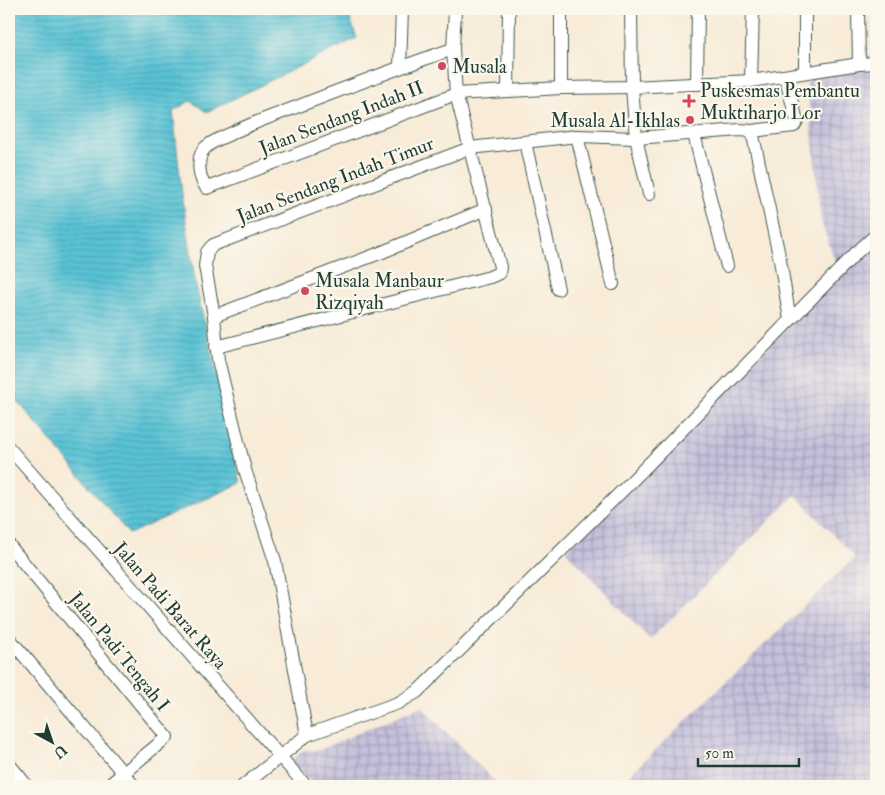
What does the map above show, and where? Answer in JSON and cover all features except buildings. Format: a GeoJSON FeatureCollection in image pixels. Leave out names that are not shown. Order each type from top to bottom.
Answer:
{"type":"FeatureCollection","features":[{"type":"Feature","properties":{"kind":"street"},"geometry":{"type":"LineString","coordinates":[[402,9],[400,67],[453,49]]}},
{"type":"Feature","properties":{"kind":"street"},"geometry":{"type":"LineString","coordinates":[[216,347],[497,275],[500,271],[456,94],[453,49],[455,9]]}},
{"type":"Feature","properties":{"kind":"street"},"geometry":{"type":"LineString","coordinates":[[508,91],[509,9]]}},
{"type":"Feature","properties":{"kind":"street"},"geometry":{"type":"LineString","coordinates":[[561,9],[561,88]]}},
{"type":"Feature","properties":{"kind":"street"},"geometry":{"type":"LineString","coordinates":[[631,9],[632,87],[636,138],[649,194]]}},
{"type":"Feature","properties":{"kind":"street"},"geometry":{"type":"LineString","coordinates":[[697,84],[698,9]]}},
{"type":"Feature","properties":{"kind":"street"},"geometry":{"type":"LineString","coordinates":[[751,81],[753,9]]}},
{"type":"Feature","properties":{"kind":"street"},"geometry":{"type":"LineString","coordinates":[[805,9],[805,72]]}},
{"type":"Feature","properties":{"kind":"street"},"geometry":{"type":"LineString","coordinates":[[858,9],[859,64]]}},
{"type":"Feature","properties":{"kind":"street","name":"Jalan Sendang Indah II"},"geometry":{"type":"LineString","coordinates":[[400,67],[254,122],[212,142],[204,149],[200,167],[202,181],[207,188],[456,94],[751,81],[876,63]]}},
{"type":"Feature","properties":{"kind":"street","name":"Jalan Sendang Indah Timur"},"geometry":{"type":"LineString","coordinates":[[214,316],[205,266],[207,252],[213,245],[470,148],[577,136],[636,138],[740,130],[752,132],[794,126],[797,121],[785,76]]}},
{"type":"Feature","properties":{"kind":"street"},"geometry":{"type":"LineString","coordinates":[[752,132],[780,260],[790,320]]}},
{"type":"Feature","properties":{"kind":"street"},"geometry":{"type":"LineString","coordinates":[[694,134],[727,266]]}},
{"type":"Feature","properties":{"kind":"street"},"geometry":{"type":"LineString","coordinates":[[577,136],[613,284]]}},
{"type":"Feature","properties":{"kind":"street"},"geometry":{"type":"LineString","coordinates":[[525,142],[558,289]]}},
{"type":"Feature","properties":{"kind":"street"},"geometry":{"type":"LineString","coordinates":[[307,735],[275,561],[245,470],[216,347],[214,316],[380,253],[486,209]]}},
{"type":"Feature","properties":{"kind":"street"},"geometry":{"type":"LineString","coordinates":[[243,786],[307,735],[398,703],[416,692],[627,486],[857,252],[876,235]]}},
{"type":"Feature","properties":{"kind":"street","name":"Jalan Padi Barat Raya"},"geometry":{"type":"LineString","coordinates":[[9,448],[286,752],[306,786]]}},
{"type":"Feature","properties":{"kind":"street","name":"Jalan Padi Tengah I"},"geometry":{"type":"LineString","coordinates":[[9,545],[167,737],[123,774]]}},
{"type":"Feature","properties":{"kind":"street"},"geometry":{"type":"LineString","coordinates":[[9,638],[134,786]]}},
{"type":"Feature","properties":{"kind":"street"},"geometry":{"type":"LineString","coordinates":[[9,764],[14,780],[27,786]]}},
{"type":"Feature","properties":{"kind":"street"},"geometry":{"type":"LineString","coordinates":[[108,786],[123,774]]}},
{"type":"Feature","properties":{"kind":"shaded area"},"geometry":{"type":"Polygon","coordinates":[[[876,65],[876,786],[618,786],[855,557],[795,495],[650,640],[566,551],[844,271],[834,259],[821,221],[806,76],[876,65]]]}},
{"type":"Feature","properties":{"kind":"shaded area"},"geometry":{"type":"Polygon","coordinates":[[[421,706],[499,786],[313,786],[291,762],[303,750],[319,750],[421,706]]]}},
{"type":"Feature","properties":{"kind":"water"},"geometry":{"type":"Polygon","coordinates":[[[9,9],[347,9],[357,38],[207,112],[190,101],[173,111],[182,195],[196,286],[241,483],[129,534],[9,391],[9,9]]]}},
{"type":"Feature","properties":{"kind":"place","name":"Musala"},"geometry":{"type":"Point","coordinates":[442,66]}},
{"type":"Feature","properties":{"kind":"place","name":"Puskesmas Pembantu Muktiharjo Lor"},"geometry":{"type":"Point","coordinates":[689,101]}},
{"type":"Feature","properties":{"kind":"place","name":"Musala Al-Ikhlas"},"geometry":{"type":"Point","coordinates":[690,120]}},
{"type":"Feature","properties":{"kind":"place","name":"Musala Manbaur Rizqiyah"},"geometry":{"type":"Point","coordinates":[305,291]}}]}
